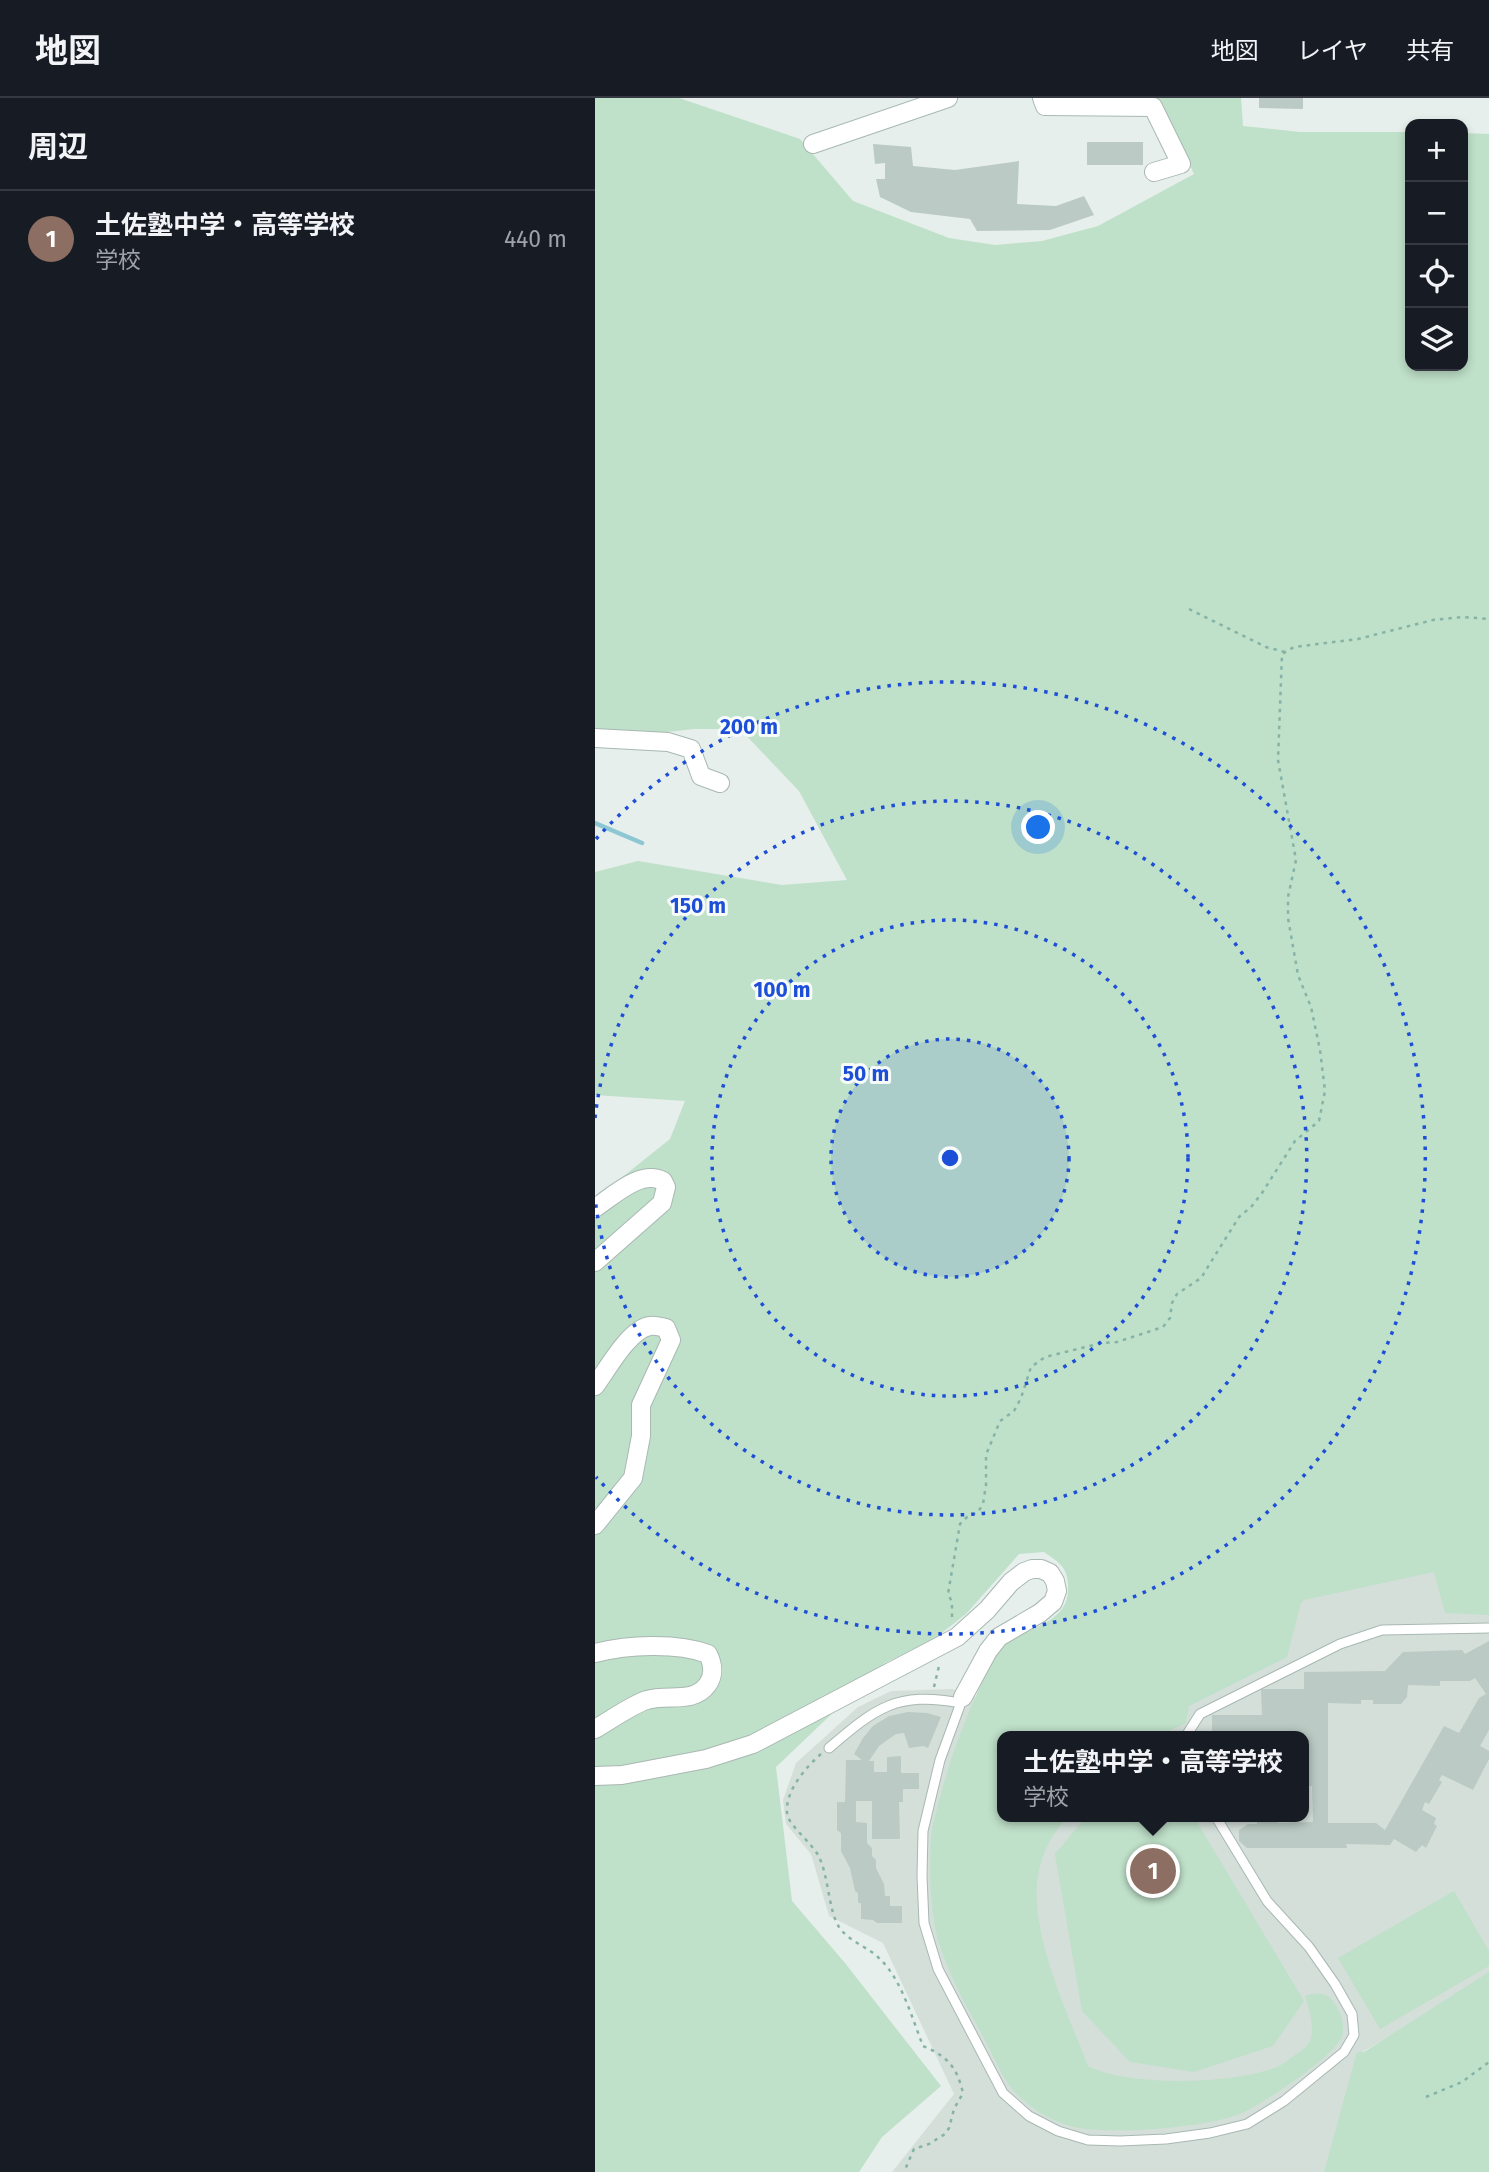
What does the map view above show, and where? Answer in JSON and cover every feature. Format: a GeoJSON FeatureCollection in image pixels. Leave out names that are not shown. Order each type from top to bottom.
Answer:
{"type":"FeatureCollection","features":[{"type":"Feature","properties":{"kind":"street"},"geometry":{"type":"LineString","coordinates":[[813,144],[948,98]]}},
{"type":"Feature","properties":{"kind":"street"},"geometry":{"type":"LineString","coordinates":[[1042,98],[1045,106],[1153,107],[1181,164],[1154,172]]}},
{"type":"Feature","properties":{"kind":"street"},"geometry":{"type":"LineString","coordinates":[[595,738],[668,742],[691,750],[701,776],[720,783]]}},
{"type":"Feature","properties":{"kind":"street"},"geometry":{"type":"LineString","coordinates":[[595,1209],[635,1182],[646,1178],[656,1177],[663,1181],[666,1187],[662,1203],[595,1262]]}},
{"type":"Feature","properties":{"kind":"street"},"geometry":{"type":"LineString","coordinates":[[595,1386],[637,1331],[651,1325],[666,1328],[671,1340],[642,1405],[641,1436],[633,1478],[595,1525]]}},
{"type":"Feature","properties":{"kind":"street"},"geometry":{"type":"LineString","coordinates":[[595,1776],[622,1775],[706,1759],[753,1744],[957,1637],[1024,1572],[1041,1569],[1050,1573],[1057,1591],[1053,1602],[1040,1613],[999,1637],[988,1651],[962,1700]]}},
{"type":"Feature","properties":{"kind":"street"},"geometry":{"type":"LineString","coordinates":[[595,1654],[615,1648],[679,1647],[699,1651],[708,1654],[712,1678],[704,1690],[690,1697],[648,1699],[595,1729]]}},
{"type":"Feature","properties":{"kind":"lane"},"geometry":{"type":"LineString","coordinates":[[1189,1731],[1200,1714],[1340,1644],[1382,1629],[1489,1628]]}},
{"type":"Feature","properties":{"kind":"lane"},"geometry":{"type":"LineString","coordinates":[[829,1748],[864,1718],[879,1709],[906,1700],[962,1700],[940,1760],[923,1831],[924,1923],[938,1969],[1003,2093],[1029,2116],[1058,2131],[1088,2140],[1166,2139],[1210,2133],[1247,2124],[1284,2101],[1344,2052],[1354,2035],[1352,2014],[1335,1984],[1309,1947],[1267,1901],[1219,1822]]}},
{"type":"Feature","properties":{"kind":"path"},"geometry":{"type":"LineString","coordinates":[[1189,609],[1266,647],[1285,652]]}},
{"type":"Feature","properties":{"kind":"path"},"geometry":{"type":"LineString","coordinates":[[952,1625],[952,1607],[948,1594],[960,1524],[978,1512],[983,1504],[986,1455],[1000,1421],[1014,1411],[1021,1398],[1031,1367],[1045,1357],[1117,1342],[1163,1327],[1170,1318],[1172,1303],[1177,1294],[1201,1278],[1239,1217],[1262,1193],[1295,1141],[1319,1121],[1325,1091],[1320,1051],[1311,1007],[1298,975],[1289,921],[1288,897],[1296,860],[1278,760],[1282,657],[1294,647],[1358,639],[1433,620],[1464,617],[1489,619]]}},
{"type":"Feature","properties":{"kind":"path"},"geometry":{"type":"LineString","coordinates":[[930,1699],[939,1666]]}},
{"type":"Feature","properties":{"kind":"path"},"geometry":{"type":"LineString","coordinates":[[829,1748],[802,1772],[787,1807],[788,1819],[808,1840],[819,1857],[838,1926],[883,1962],[897,1984],[923,2046],[940,2053],[951,2064],[963,2093],[945,2134],[914,2149],[904,2172]]}},
{"type":"Feature","properties":{"kind":"path"},"geometry":{"type":"LineString","coordinates":[[1426,2097],[1462,2082],[1489,2062]]}},
{"type":"Feature","properties":{"kind":"shaded area"},"geometry":{"type":"Polygon","coordinates":[[[1437,1556],[1489,1602],[1489,1977],[1359,2054],[1328,2172],[892,2172],[954,2094],[883,1943],[829,1916],[811,1854],[786,1824],[783,1800],[796,1763],[858,1707],[891,1691],[952,1689],[1073,1731],[997,1731],[997,1822],[1309,1822],[1309,1731],[1128,1731],[1291,1585],[1437,1556]]]}},
{"type":"Feature","properties":{"kind":"green space"},"geometry":{"type":"Polygon","coordinates":[[[595,98],[679,98],[800,139],[853,201],[949,238],[995,245],[1042,241],[1098,226],[1194,174],[1158,98],[1241,98],[1243,126],[1300,132],[1405,132],[1405,371],[1468,371],[1468,133],[1489,134],[1489,1615],[1445,1613],[1434,1572],[1304,1600],[1287,1657],[1189,1706],[1186,1723],[1169,1731],[997,1731],[997,1822],[1063,1822],[1049,1842],[1042,1859],[1037,1883],[1037,1908],[1049,1964],[1088,2066],[1106,2073],[1154,2080],[1207,2080],[1255,2073],[1281,2065],[1309,2043],[1312,2026],[1305,1996],[1324,1994],[1336,2005],[1343,2027],[1337,2045],[1313,2067],[1281,2090],[1242,2113],[1185,2126],[1096,2130],[1074,2127],[1041,2113],[1017,2094],[1004,2078],[946,1964],[937,1936],[930,1874],[931,1836],[946,1776],[992,1661],[1010,1641],[1055,1616],[1066,1601],[1068,1590],[1067,1576],[1059,1563],[1044,1552],[1019,1554],[966,1614],[935,1638],[885,1663],[776,1767],[792,1901],[845,1963],[941,2086],[882,2137],[859,2172],[595,2172],[595,1199],[670,1139],[685,1101],[595,1095],[595,872],[638,861],[782,885],[847,880],[799,791],[740,729],[694,729],[639,735],[595,732],[595,98]]]}},
{"type":"Feature","properties":{"kind":"green space"},"geometry":{"type":"Polygon","coordinates":[[[1082,1822],[1197,1822],[1304,2001],[1273,2046],[1194,2072],[1130,2062],[1082,2011],[1055,1854],[1082,1822]]]}},
{"type":"Feature","properties":{"kind":"green space"},"geometry":{"type":"Polygon","coordinates":[[[1454,1891],[1489,1951],[1489,1966],[1380,2029],[1338,1958],[1454,1891]]]}},
{"type":"Feature","properties":{"kind":"green space"},"geometry":{"type":"Polygon","coordinates":[[[1489,1972],[1489,2172],[1324,2172],[1357,2052],[1364,2052],[1489,1972]]]}},
{"type":"Feature","properties":{"kind":"building"},"geometry":{"type":"Polygon","coordinates":[[[1259,98],[1303,98],[1303,109],[1259,108],[1259,98]]]}},
{"type":"Feature","properties":{"kind":"building"},"geometry":{"type":"Polygon","coordinates":[[[1087,142],[1143,142],[1143,165],[1087,165],[1087,142]]]}},
{"type":"Feature","properties":{"kind":"building"},"geometry":{"type":"Polygon","coordinates":[[[873,144],[911,147],[913,166],[955,170],[1019,161],[1017,204],[1056,206],[1084,196],[1094,215],[1050,230],[977,231],[970,219],[911,212],[880,197],[876,179],[885,179],[885,163],[875,164],[873,144]]]}},
{"type":"Feature","properties":{"kind":"building"},"geometry":{"type":"Polygon","coordinates":[[[1489,1641],[1489,1730],[1480,1746],[1489,1751],[1489,1759],[1473,1790],[1442,1775],[1439,1780],[1442,1782],[1429,1804],[1425,1802],[1422,1810],[1436,1818],[1434,1824],[1437,1826],[1426,1848],[1422,1845],[1416,1852],[1394,1839],[1390,1845],[1346,1844],[1347,1848],[1247,1848],[1239,1841],[1239,1830],[1248,1824],[1313,1822],[1312,1786],[1309,1786],[1309,1731],[1212,1731],[1212,1715],[1262,1715],[1261,1689],[1304,1689],[1304,1672],[1385,1671],[1403,1652],[1462,1650],[1465,1654],[1489,1641]],[[1475,1678],[1470,1681],[1440,1681],[1440,1686],[1408,1685],[1407,1697],[1401,1704],[1373,1704],[1373,1700],[1361,1700],[1361,1704],[1328,1703],[1328,1823],[1376,1823],[1385,1830],[1444,1726],[1459,1733],[1479,1698],[1486,1694],[1475,1678]]]}},
{"type":"Feature","properties":{"kind":"building"},"geometry":{"type":"Polygon","coordinates":[[[908,1712],[941,1717],[928,1748],[909,1748],[904,1733],[896,1734],[879,1746],[869,1761],[874,1761],[874,1772],[887,1772],[887,1757],[901,1756],[901,1773],[919,1773],[919,1789],[903,1789],[903,1802],[899,1802],[900,1839],[872,1839],[872,1801],[856,1801],[856,1822],[867,1823],[867,1843],[872,1848],[876,1868],[884,1884],[885,1896],[890,1896],[890,1906],[902,1906],[902,1923],[877,1923],[861,1919],[861,1903],[858,1903],[858,1893],[855,1891],[850,1868],[841,1851],[841,1833],[837,1830],[837,1802],[845,1802],[846,1760],[862,1760],[854,1754],[863,1738],[873,1726],[889,1716],[908,1712]]]}},
{"type":"Feature","properties":{"kind":"waterway"},"geometry":{"type":"LineString","coordinates":[[595,823],[642,843]]}},
{"type":"Feature","properties":{"kind":"place","name":"土佐塾中学・高等学校"},"geometry":{"type":"Point","coordinates":[1153,1871]}}]}
